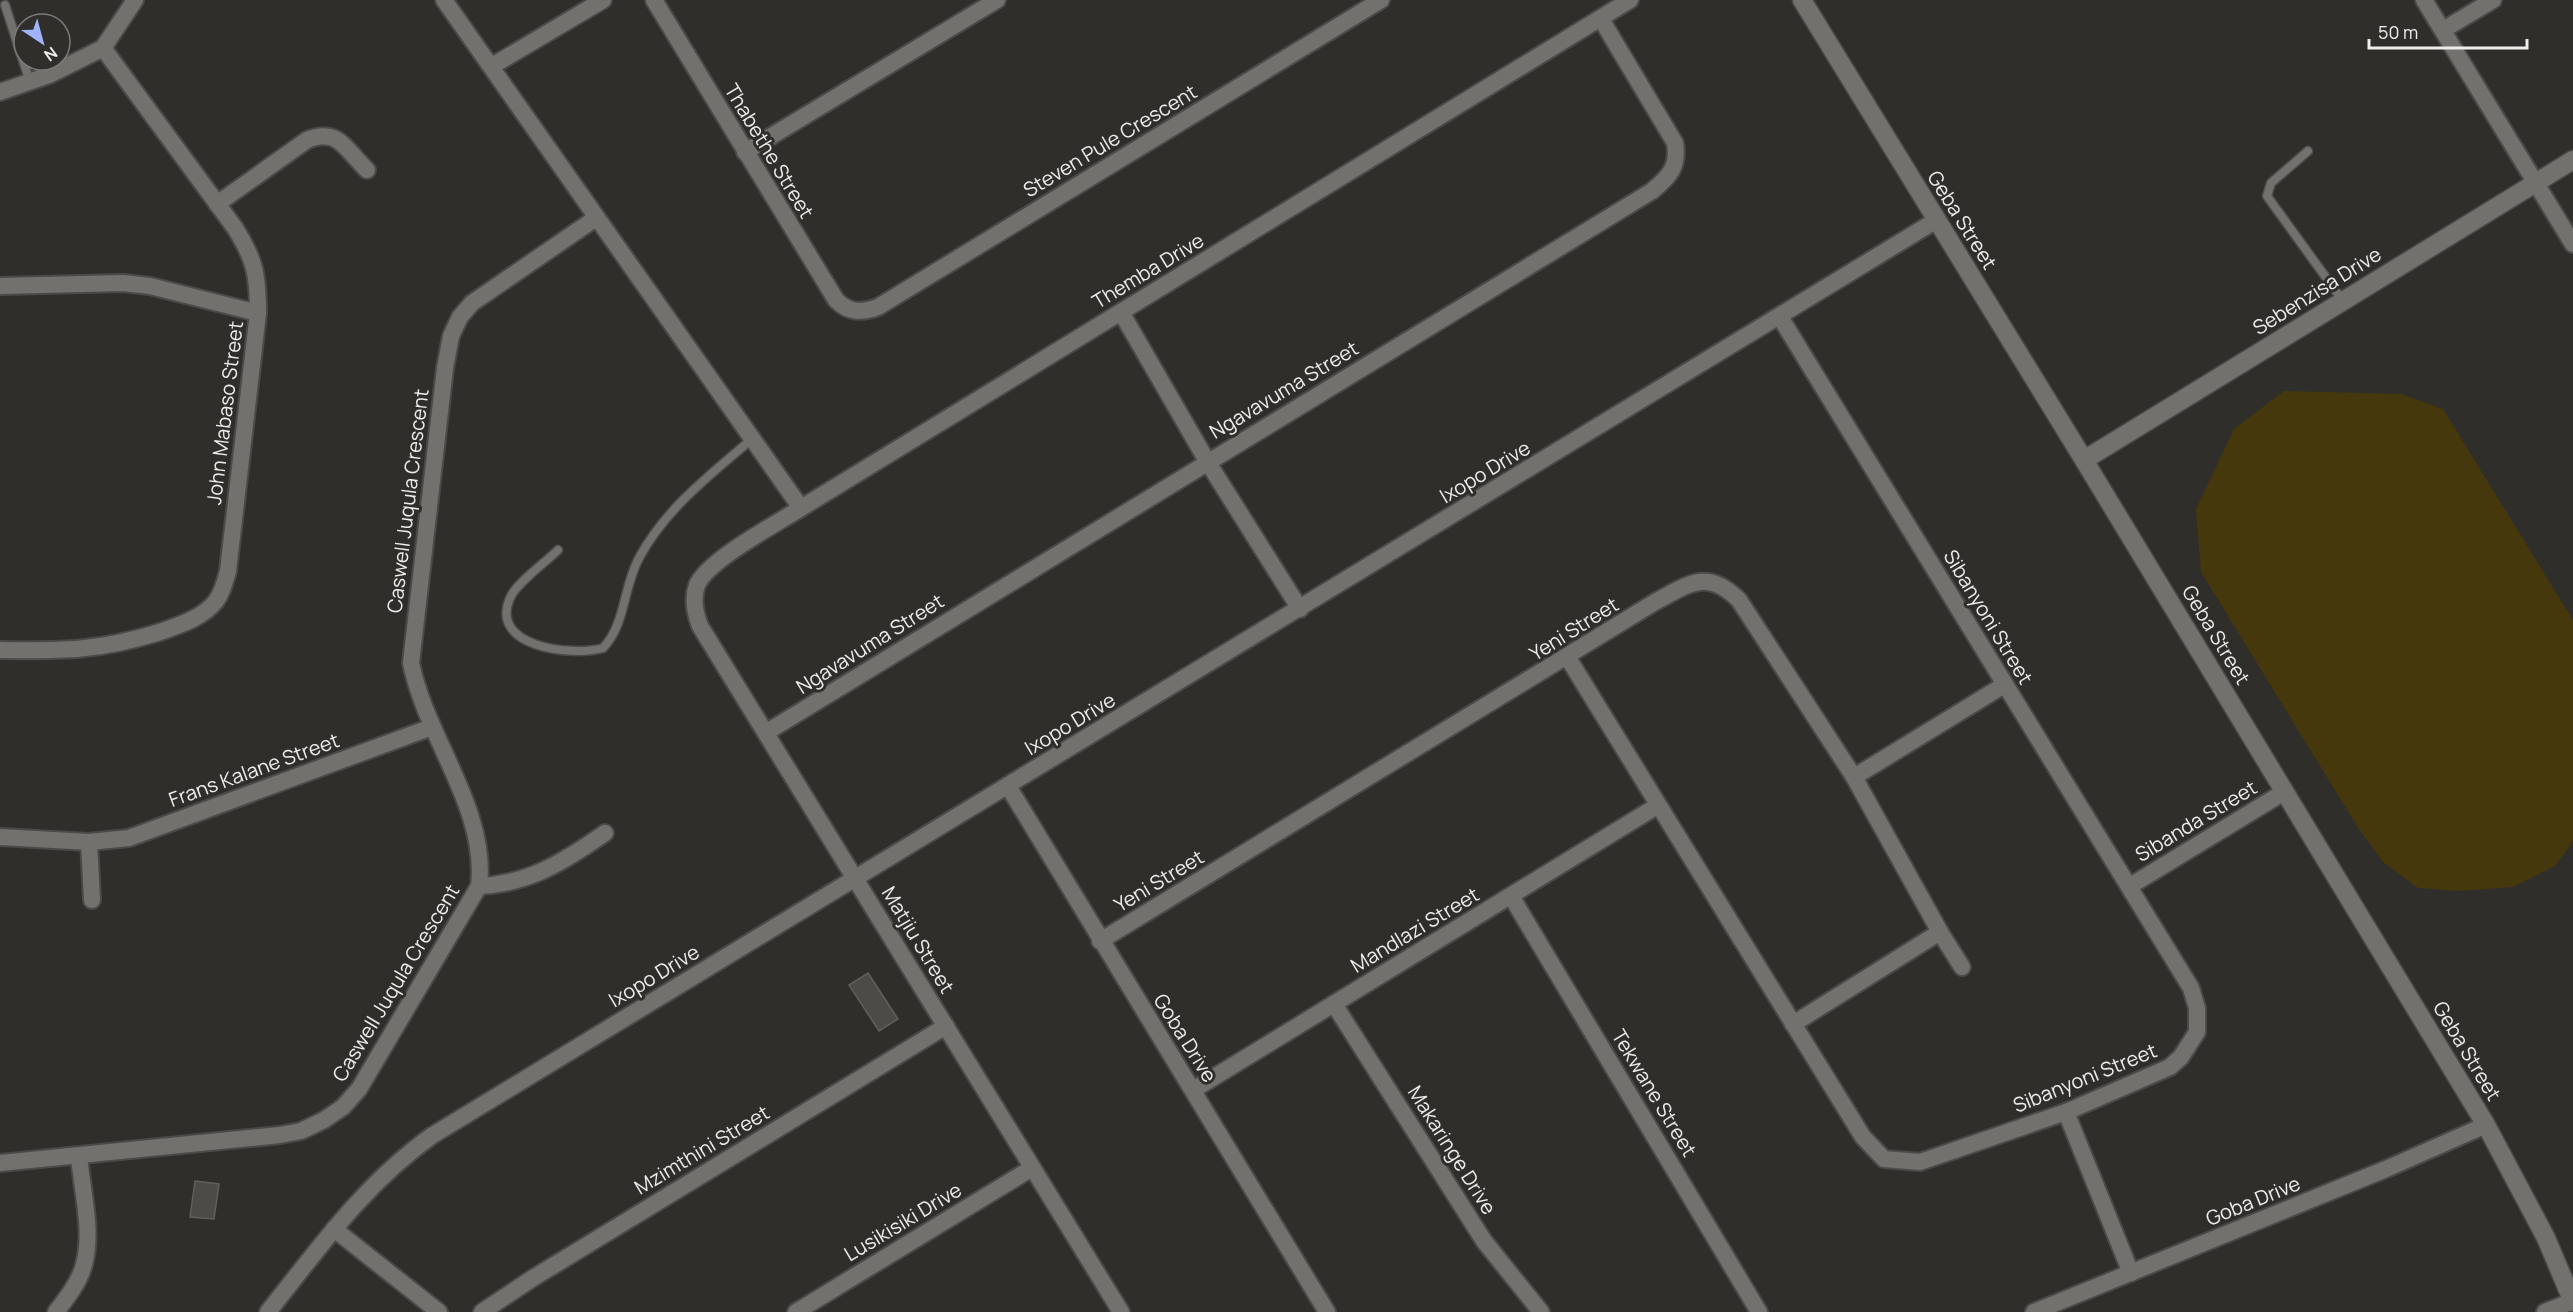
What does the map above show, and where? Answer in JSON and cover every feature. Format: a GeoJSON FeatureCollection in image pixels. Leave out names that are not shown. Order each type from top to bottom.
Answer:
{"type":"FeatureCollection","features":[{"type":"Feature","properties":{"kind":"street"},"geometry":{"type":"LineString","coordinates":[[0,92],[30,82],[103,48],[135,0]]}},
{"type":"Feature","properties":{"kind":"street"},"geometry":{"type":"LineString","coordinates":[[444,0],[801,508]]}},
{"type":"Feature","properties":{"kind":"street"},"geometry":{"type":"LineString","coordinates":[[492,66],[603,0]]}},
{"type":"Feature","properties":{"kind":"street","name":"Thabethe Street"},"geometry":{"type":"LineString","coordinates":[[654,0],[836,300],[844,308],[859,312]]}},
{"type":"Feature","properties":{"kind":"street"},"geometry":{"type":"LineString","coordinates":[[745,152],[997,0]]}},
{"type":"Feature","properties":{"kind":"street","name":"Steven Pule Crescent"},"geometry":{"type":"LineString","coordinates":[[859,312],[878,307],[1381,0]]}},
{"type":"Feature","properties":{"kind":"street","name":"Themba Drive"},"geometry":{"type":"LineString","coordinates":[[696,587],[711,567],[801,508],[1630,0]]}},
{"type":"Feature","properties":{"kind":"street","name":"Geba Street"},"geometry":{"type":"LineString","coordinates":[[1802,0],[1935,221],[2084,460],[2486,1125],[2546,1238],[2573,1301]]}},
{"type":"Feature","properties":{"kind":"street"},"geometry":{"type":"LineString","coordinates":[[2424,0],[2573,244]]}},
{"type":"Feature","properties":{"kind":"street"},"geometry":{"type":"LineString","coordinates":[[2443,30],[2493,0]]}},
{"type":"Feature","properties":{"kind":"street","name":"Ngavavuma Street"},"geometry":{"type":"LineString","coordinates":[[767,732],[1652,191],[1669,177],[1677,155],[1675,143],[1601,19]]}},
{"type":"Feature","properties":{"kind":"street","name":"John Mabaso Street"},"geometry":{"type":"LineString","coordinates":[[0,650],[62,651],[106,647],[175,627],[192,620],[216,602],[228,571],[258,313],[258,277],[252,256],[217,204],[103,48]]}},
{"type":"Feature","properties":{"kind":"street"},"geometry":{"type":"LineString","coordinates":[[217,204],[307,140],[323,134],[334,136],[367,170]]}},
{"type":"Feature","properties":{"kind":"street","name":"Sebenzisa Drive"},"geometry":{"type":"LineString","coordinates":[[2084,460],[2573,160]]}},
{"type":"Feature","properties":{"kind":"street","name":"Caswell Juqula Crescent"},"geometry":{"type":"LineString","coordinates":[[0,1163],[301,1131],[324,1120],[343,1107],[370,1074],[478,886],[481,863],[476,835],[416,688],[411,663],[440,403],[452,336],[460,317],[472,303],[596,218]]}},
{"type":"Feature","properties":{"kind":"street","name":"Ixopo Drive"},"geometry":{"type":"LineString","coordinates":[[268,1312],[334,1229],[389,1168],[433,1135],[1935,221]]}},
{"type":"Feature","properties":{"kind":"street"},"geometry":{"type":"LineString","coordinates":[[0,286],[123,283],[150,286],[258,313]]}},
{"type":"Feature","properties":{"kind":"street"},"geometry":{"type":"LineString","coordinates":[[1120,312],[1207,461],[1300,609]]}},
{"type":"Feature","properties":{"kind":"street","name":"Sibanyoni Street"},"geometry":{"type":"LineString","coordinates":[[1568,658],[1863,1137],[1884,1159],[1920,1162],[2066,1112],[2170,1067],[2181,1057],[2197,1032],[2197,1008],[2191,988],[1780,317]]}},
{"type":"Feature","properties":{"kind":"street","name":"Yeni Street"},"geometry":{"type":"LineString","coordinates":[[1100,941],[1568,658],[1655,602],[1693,582],[1709,580],[1722,584],[1739,600],[1854,777],[1940,932],[1962,967]]}},
{"type":"Feature","properties":{"kind":"street","name":"Matjiu Street"},"geometry":{"type":"LineString","coordinates":[[696,587],[695,611],[700,626],[1121,1312]]}},
{"type":"Feature","properties":{"kind":"street"},"geometry":{"type":"LineString","coordinates":[[1854,777],[2004,685]]}},
{"type":"Feature","properties":{"kind":"street","name":"Frans Kalane Street"},"geometry":{"type":"LineString","coordinates":[[0,837],[89,842],[129,838],[432,727]]}},
{"type":"Feature","properties":{"kind":"street","name":"Goba Drive"},"geometry":{"type":"LineString","coordinates":[[1008,786],[1327,1312]]}},
{"type":"Feature","properties":{"kind":"street","name":"Sibanda Street"},"geometry":{"type":"LineString","coordinates":[[2130,886],[2284,792]]}},
{"type":"Feature","properties":{"kind":"street","name":"Mandlazi Street"},"geometry":{"type":"LineString","coordinates":[[1193,1090],[1658,806]]}},
{"type":"Feature","properties":{"kind":"street"},"geometry":{"type":"LineString","coordinates":[[478,886],[505,885],[534,876],[566,860],[605,833]]}},
{"type":"Feature","properties":{"kind":"street"},"geometry":{"type":"LineString","coordinates":[[89,842],[92,900]]}},
{"type":"Feature","properties":{"kind":"street","name":"Tekwane Street"},"geometry":{"type":"LineString","coordinates":[[1511,896],[1759,1312]]}},
{"type":"Feature","properties":{"kind":"street"},"geometry":{"type":"LineString","coordinates":[[1793,1024],[1940,932]]}},
{"type":"Feature","properties":{"kind":"street","name":"Makaringe Drive"},"geometry":{"type":"LineString","coordinates":[[1334,1004],[1484,1241],[1541,1312]]}},
{"type":"Feature","properties":{"kind":"street","name":"Mzimthini Street"},"geometry":{"type":"LineString","coordinates":[[482,1312],[533,1278],[946,1026]]}},
{"type":"Feature","properties":{"kind":"street"},"geometry":{"type":"LineString","coordinates":[[2066,1112],[2131,1273]]}},
{"type":"Feature","properties":{"kind":"street","name":"Goba Drive"},"geometry":{"type":"LineString","coordinates":[[2034,1312],[2386,1169],[2486,1125]]}},
{"type":"Feature","properties":{"kind":"street"},"geometry":{"type":"LineString","coordinates":[[56,1312],[82,1269],[86,1253],[87,1234],[79,1156]]}},
{"type":"Feature","properties":{"kind":"street","name":"Lusikisiki Drive"},"geometry":{"type":"LineString","coordinates":[[796,1312],[1032,1168]]}},
{"type":"Feature","properties":{"kind":"street"},"geometry":{"type":"LineString","coordinates":[[334,1229],[439,1312]]}},
{"type":"Feature","properties":{"kind":"street"},"geometry":{"type":"LineString","coordinates":[[2545,1312],[2573,1301]]}},
{"type":"Feature","properties":{"kind":"lane"},"geometry":{"type":"LineString","coordinates":[[5,4],[30,82]]}},
{"type":"Feature","properties":{"kind":"lane"},"geometry":{"type":"LineString","coordinates":[[2308,151],[2271,183],[2267,196],[2343,301]]}},
{"type":"Feature","properties":{"kind":"lane"},"geometry":{"type":"LineString","coordinates":[[558,550],[512,594],[507,607],[509,621],[516,633],[537,646],[563,651],[590,652],[603,648],[618,625],[630,575],[668,514],[753,438]]}},
{"type":"Feature","properties":{"kind":"shaded area"},"geometry":{"type":"Polygon","coordinates":[[[2284,391],[2402,394],[2443,409],[2573,620],[2573,841],[2555,866],[2513,887],[2459,891],[2418,888],[2383,862],[2357,826],[2201,572],[2196,509],[2234,429],[2284,391]]]}},
{"type":"Feature","properties":{"kind":"building"},"geometry":{"type":"Polygon","coordinates":[[[868,973],[898,1019],[879,1031],[849,985],[868,973]]]}},
{"type":"Feature","properties":{"kind":"building"},"geometry":{"type":"Polygon","coordinates":[[[195,1181],[219,1184],[214,1219],[190,1217],[195,1181]]]}}]}
